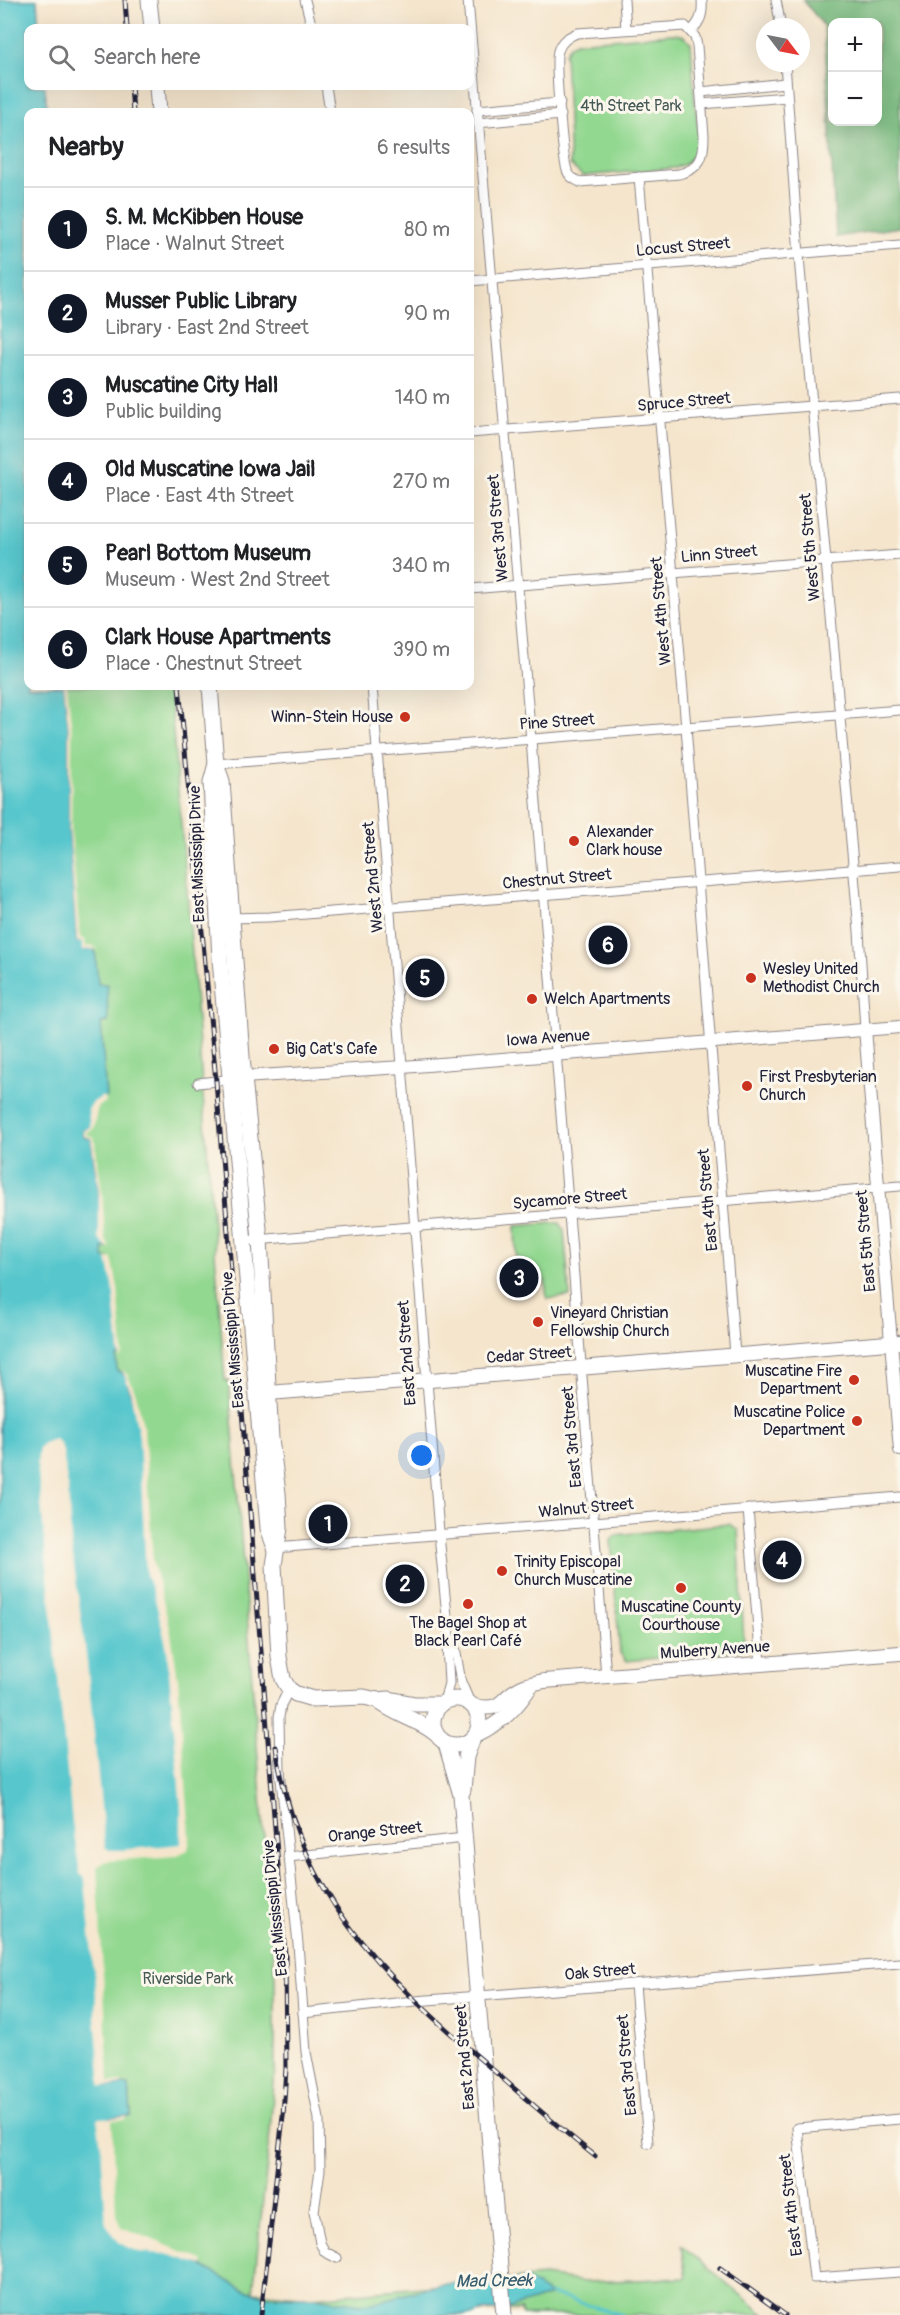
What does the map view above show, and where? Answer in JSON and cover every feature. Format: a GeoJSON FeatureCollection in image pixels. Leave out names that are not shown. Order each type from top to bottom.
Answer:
{"type":"FeatureCollection","features":[{"type":"Feature","properties":{"kind":"main road"},"geometry":{"type":"LineString","coordinates":[[149,0],[152,24]]}},
{"type":"Feature","properties":{"kind":"main road"},"geometry":{"type":"LineString","coordinates":[[157,90],[159,108]]}},
{"type":"Feature","properties":{"kind":"main road"},"geometry":{"type":"LineString","coordinates":[[210,690],[216,764]]}},
{"type":"Feature","properties":{"kind":"main road","name":"East Mississippi Drive"},"geometry":{"type":"LineString","coordinates":[[216,764],[222,781],[233,918],[243,1241],[268,1528],[275,1548]]}},
{"type":"Feature","properties":{"kind":"main road","name":"East Mississippi Drive"},"geometry":{"type":"LineString","coordinates":[[216,764],[211,782],[217,919],[260,1239],[271,1439],[280,1527],[275,1548],[279,1657],[283,1679],[289,1689]]}},
{"type":"Feature","properties":{"kind":"main road","name":"Cedar Street"},"geometry":{"type":"LineString","coordinates":[[269,1393],[896,1343]]}},
{"type":"Feature","properties":{"kind":"main road","name":"Mulberry Avenue"},"geometry":{"type":"LineString","coordinates":[[472,1705],[493,1708],[519,1688],[544,1681],[900,1653]]}},
{"type":"Feature","properties":{"kind":"main road"},"geometry":{"type":"LineString","coordinates":[[377,1700],[386,1709],[420,1722],[440,1738],[460,1746],[502,1721],[525,1696],[532,1684]]}},
{"type":"Feature","properties":{"kind":"main road"},"geometry":{"type":"LineString","coordinates":[[289,1689],[302,1697],[313,1699],[364,1697],[415,1704],[442,1703],[457,1699],[472,1705],[479,1717],[480,1723],[474,1737]]}},
{"type":"Feature","properties":{"kind":"main road"},"geometry":{"type":"LineString","coordinates":[[440,1738],[433,1719],[442,1703]]}},
{"type":"Feature","properties":{"kind":"main road","name":"East 2nd Street"},"geometry":{"type":"LineString","coordinates":[[461,1795],[465,1780],[466,1757],[474,1737]]}},
{"type":"Feature","properties":{"kind":"main road","name":"East 2nd Street"},"geometry":{"type":"LineString","coordinates":[[440,1738],[461,1795],[504,2315]]}},
{"type":"Feature","properties":{"kind":"street"},"geometry":{"type":"LineString","coordinates":[[305,0],[311,24]]}},
{"type":"Feature","properties":{"kind":"street","name":"West 3rd Street"},"geometry":{"type":"LineString","coordinates":[[468,0],[470,24]]}},
{"type":"Feature","properties":{"kind":"street"},"geometry":{"type":"LineString","coordinates":[[624,0],[626,29]]}},
{"type":"Feature","properties":{"kind":"street"},"geometry":{"type":"LineString","coordinates":[[691,31],[697,26],[701,15],[702,0]]}},
{"type":"Feature","properties":{"kind":"street"},"geometry":{"type":"LineString","coordinates":[[776,0],[779,18]]}},
{"type":"Feature","properties":{"kind":"street"},"geometry":{"type":"LineString","coordinates":[[685,26],[691,31],[697,46],[704,150],[699,165],[688,172],[580,182],[574,179],[566,168],[556,56],[561,45],[569,36],[577,33],[626,29],[685,26]]}},
{"type":"Feature","properties":{"kind":"street","name":"West 5th Street"},"geometry":{"type":"LineString","coordinates":[[785,72],[859,931],[865,1029]]}},
{"type":"Feature","properties":{"kind":"street"},"geometry":{"type":"LineString","coordinates":[[701,92],[786,83]]}},
{"type":"Feature","properties":{"kind":"street","name":"West 3rd Street"},"geometry":{"type":"LineString","coordinates":[[474,88],[557,1053]]}},
{"type":"Feature","properties":{"kind":"street"},"geometry":{"type":"LineString","coordinates":[[327,90],[329,108]]}},
{"type":"Feature","properties":{"kind":"street"},"geometry":{"type":"LineString","coordinates":[[702,104],[787,97]]}},
{"type":"Feature","properties":{"kind":"street"},"geometry":{"type":"LineString","coordinates":[[476,117],[560,103]]}},
{"type":"Feature","properties":{"kind":"street"},"geometry":{"type":"LineString","coordinates":[[476,117],[561,115]]}},
{"type":"Feature","properties":{"kind":"street","name":"West 4th Street"},"geometry":{"type":"LineString","coordinates":[[639,177],[686,727],[710,1043]]}},
{"type":"Feature","properties":{"kind":"street","name":"Locust Street"},"geometry":{"type":"LineString","coordinates":[[474,280],[900,245]]}},
{"type":"Feature","properties":{"kind":"street","name":"Spruce Street"},"geometry":{"type":"LineString","coordinates":[[474,434],[900,399]]}},
{"type":"Feature","properties":{"kind":"street","name":"Linn Street"},"geometry":{"type":"LineString","coordinates":[[474,589],[900,555]]}},
{"type":"Feature","properties":{"kind":"street","name":"West 2nd Street"},"geometry":{"type":"LineString","coordinates":[[372,690],[403,1067]]}},
{"type":"Feature","properties":{"kind":"street","name":"Pine Street"},"geometry":{"type":"LineString","coordinates":[[216,764],[900,710]]}},
{"type":"Feature","properties":{"kind":"street","name":"Chestnut Street"},"geometry":{"type":"LineString","coordinates":[[217,919],[900,866]]}},
{"type":"Feature","properties":{"kind":"street","name":"Iowa Avenue"},"geometry":{"type":"LineString","coordinates":[[198,1083],[237,1078],[900,1027]]}},
{"type":"Feature","properties":{"kind":"street","name":"East 5th Street"},"geometry":{"type":"LineString","coordinates":[[865,1029],[878,1188],[896,1343],[900,1450]]}},
{"type":"Feature","properties":{"kind":"street","name":"East 4th Street"},"geometry":{"type":"LineString","coordinates":[[710,1043],[735,1355]]}},
{"type":"Feature","properties":{"kind":"street","name":"East 3rd Street"},"geometry":{"type":"LineString","coordinates":[[557,1053],[606,1676]]}},
{"type":"Feature","properties":{"kind":"street","name":"East 2nd Street"},"geometry":{"type":"LineString","coordinates":[[403,1067],[449,1635],[447,1645],[449,1683],[442,1703]]}},
{"type":"Feature","properties":{"kind":"street","name":"Sycamore Street"},"geometry":{"type":"LineString","coordinates":[[243,1241],[900,1186]]}},
{"type":"Feature","properties":{"kind":"street","name":"Walnut Street"},"geometry":{"type":"LineString","coordinates":[[275,1548],[900,1497]]}},
{"type":"Feature","properties":{"kind":"street"},"geometry":{"type":"LineString","coordinates":[[748,1509],[761,1664]]}},
{"type":"Feature","properties":{"kind":"street","name":"East 2nd Street"},"geometry":{"type":"LineString","coordinates":[[449,1635],[455,1648],[461,1682],[472,1705]]}},
{"type":"Feature","properties":{"kind":"street","name":"East Mississippi Drive"},"geometry":{"type":"LineString","coordinates":[[289,1689],[281,1705],[279,1717],[280,1787],[298,1944],[306,2052],[319,2119],[320,2170],[314,2211],[320,2243],[326,2252],[336,2258]]}},
{"type":"Feature","properties":{"kind":"street","name":"Orange Street"},"geometry":{"type":"LineString","coordinates":[[288,1857],[465,1838]]}},
{"type":"Feature","properties":{"kind":"street","name":"Oak Street"},"geometry":{"type":"LineString","coordinates":[[303,2013],[340,2008],[900,1963]]}},
{"type":"Feature","properties":{"kind":"street","name":"East 3rd Street"},"geometry":{"type":"LineString","coordinates":[[635,1984],[648,2144]]}},
{"type":"Feature","properties":{"kind":"street","name":"East 4th Street"},"geometry":{"type":"LineString","coordinates":[[900,2119],[797,2128],[814,2278],[900,2272]]}},
{"type":"Feature","properties":{"kind":"green space"},"geometry":{"type":"Polygon","coordinates":[[[803,0],[900,0],[900,227],[836,237],[830,126],[882,126],[882,18],[828,18],[828,96],[824,26],[803,0]]]}},
{"type":"Feature","properties":{"kind":"green space","name":"4th Street Park"},"geometry":{"type":"Polygon","coordinates":[[[671,34],[687,38],[691,43],[700,141],[694,155],[685,164],[675,168],[583,176],[570,165],[565,53],[570,45],[576,42],[671,34]]]}},
{"type":"Feature","properties":{"kind":"green space","name":"Riverside Park"},"geometry":{"type":"Polygon","coordinates":[[[64,690],[169,690],[225,1381],[229,1381],[275,1979],[275,2071],[253,2292],[313,2297],[544,2276],[584,2282],[686,2278],[681,2245],[765,2315],[522,2315],[521,2310],[487,2311],[472,2315],[77,2315],[118,2229],[113,2215],[109,2118],[131,2116],[128,2085],[107,2086],[54,1382],[120,1372],[117,1371],[105,1296],[61,1196],[102,1052],[101,1023],[108,1022],[90,1001],[77,942],[69,831],[69,733],[64,690]]]}},
{"type":"Feature","properties":{"kind":"green space"},"geometry":{"type":"Polygon","coordinates":[[[560,1223],[564,1230],[570,1296],[547,1299],[545,1280],[534,1280],[529,1271],[520,1269],[518,1257],[516,1257],[515,1226],[560,1223]]]}},
{"type":"Feature","properties":{"kind":"green space"},"geometry":{"type":"Polygon","coordinates":[[[729,1524],[738,1530],[744,1643],[741,1650],[627,1661],[620,1653],[611,1540],[616,1535],[729,1524]]]}},
{"type":"Feature","properties":{"kind":"water"},"geometry":{"type":"Polygon","coordinates":[[[0,0],[37,0],[39,24],[24,24],[24,90],[45,90],[47,108],[24,108],[24,690],[64,690],[69,733],[69,831],[77,942],[83,941],[84,950],[95,949],[98,984],[107,984],[108,1022],[101,1023],[106,1098],[95,1104],[90,1128],[83,1131],[83,1136],[91,1138],[99,1193],[102,1239],[107,1248],[103,1248],[104,1258],[109,1259],[115,1288],[120,1354],[116,1358],[117,1371],[122,1372],[126,1377],[141,1430],[150,1563],[168,1628],[185,1848],[105,1858],[94,1865],[107,2086],[129,2085],[131,2116],[109,2118],[113,2215],[118,2229],[191,2259],[242,2289],[265,2296],[313,2297],[361,2304],[373,2303],[442,2284],[527,2280],[551,2295],[505,2310],[472,2315],[0,2315],[0,0]]]}},
{"type":"Feature","properties":{"kind":"pier"},"geometry":{"type":"Polygon","coordinates":[[[64,690],[67,690],[72,733],[71,832],[80,938],[85,940],[86,947],[93,946],[98,949],[83,950],[83,942],[77,942],[69,831],[69,733],[64,690]]]}},
{"type":"Feature","properties":{"kind":"pier"},"geometry":{"type":"Polygon","coordinates":[[[105,1097],[106,1102],[98,1106],[93,1129],[86,1132],[87,1135],[94,1137],[102,1192],[105,1238],[110,1248],[107,1248],[99,1239],[99,1193],[91,1138],[83,1136],[83,1131],[90,1127],[88,1110],[92,1103],[105,1097]]]}},
{"type":"Feature","properties":{"kind":"pier"},"geometry":{"type":"Polygon","coordinates":[[[112,1258],[118,1288],[123,1353],[120,1359],[113,1287],[107,1259],[112,1258]]]}},
{"type":"Feature","properties":{"kind":"pier"},"geometry":{"type":"Polygon","coordinates":[[[122,1369],[128,1376],[136,1394],[144,1430],[153,1563],[170,1628],[178,1680],[190,1837],[188,1850],[175,1856],[106,1861],[97,1867],[109,2082],[122,2082],[122,2085],[101,2086],[95,2015],[96,1994],[85,1881],[80,1873],[72,1821],[37,1463],[39,1449],[44,1443],[55,1439],[60,1443],[68,1490],[71,1542],[87,1663],[105,1847],[109,1850],[123,1850],[181,1844],[181,1809],[167,1649],[155,1598],[146,1575],[139,1437],[130,1390],[122,1369]]]}},
{"type":"Feature","properties":{"kind":"pier"},"geometry":{"type":"Polygon","coordinates":[[[127,2117],[124,2120],[112,2120],[116,2215],[121,2227],[193,2256],[203,2262],[202,2265],[166,2254],[140,2252],[128,2247],[119,2242],[106,2224],[97,2118],[127,2117]]]}},
{"type":"Feature","properties":{"kind":"waterway","name":"Mad Creek"},"geometry":{"type":"LineString","coordinates":[[550,2294],[623,2315]]}},
{"type":"Feature","properties":{"kind":"railway"},"geometry":{"type":"LineString","coordinates":[[125,0],[127,24]]}},
{"type":"Feature","properties":{"kind":"railway"},"geometry":{"type":"LineString","coordinates":[[131,90],[133,108]]}},
{"type":"Feature","properties":{"kind":"railway"},"geometry":{"type":"LineString","coordinates":[[179,690],[216,1081],[285,1955],[286,2068],[283,2116],[261,2315]]}},
{"type":"Feature","properties":{"kind":"railway"},"geometry":{"type":"LineString","coordinates":[[276,1747],[287,1798],[302,1844],[323,1886],[348,1925],[377,1961],[445,2029],[595,2156]]}},
{"type":"Feature","properties":{"kind":"railway"},"geometry":{"type":"LineString","coordinates":[[720,2268],[785,2315]]}},
{"type":"Feature","properties":{"kind":"place","name":"Winn-Stein House"},"geometry":{"type":"Point","coordinates":[405,717]}},
{"type":"Feature","properties":{"kind":"place","name":"Alexander Clark house"},"geometry":{"type":"Point","coordinates":[574,841]}},
{"type":"Feature","properties":{"kind":"place","name":"Clark House Apartments"},"geometry":{"type":"Point","coordinates":[608,945]}},
{"type":"Feature","properties":{"kind":"place","name":"Pearl Bottom Museum"},"geometry":{"type":"Point","coordinates":[425,978]}},
{"type":"Feature","properties":{"kind":"place","name":"Wesley United Methodist Church"},"geometry":{"type":"Point","coordinates":[751,978]}},
{"type":"Feature","properties":{"kind":"place","name":"Welch Apartments"},"geometry":{"type":"Point","coordinates":[532,999]}},
{"type":"Feature","properties":{"kind":"place","name":"Big Cat's Cafe"},"geometry":{"type":"Point","coordinates":[274,1049]}},
{"type":"Feature","properties":{"kind":"place","name":"First Presbyterian Church"},"geometry":{"type":"Point","coordinates":[747,1086]}},
{"type":"Feature","properties":{"kind":"place","name":"Muscatine City Hall"},"geometry":{"type":"Point","coordinates":[519,1278]}},
{"type":"Feature","properties":{"kind":"place","name":"Vineyard Christian Fellowship Church"},"geometry":{"type":"Point","coordinates":[538,1322]}},
{"type":"Feature","properties":{"kind":"place","name":"Muscatine Fire Department"},"geometry":{"type":"Point","coordinates":[854,1380]}},
{"type":"Feature","properties":{"kind":"place","name":"Muscatine Police Department"},"geometry":{"type":"Point","coordinates":[857,1421]}},
{"type":"Feature","properties":{"kind":"place","name":"S. M. McKibben House"},"geometry":{"type":"Point","coordinates":[328,1524]}},
{"type":"Feature","properties":{"kind":"place","name":"Old Muscatine Iowa Jail"},"geometry":{"type":"Point","coordinates":[782,1560]}},
{"type":"Feature","properties":{"kind":"place","name":"Trinity Episcopal Church Muscatine"},"geometry":{"type":"Point","coordinates":[502,1571]}},
{"type":"Feature","properties":{"kind":"place","name":"Musser Public Library"},"geometry":{"type":"Point","coordinates":[405,1584]}},
{"type":"Feature","properties":{"kind":"place","name":"Muscatine County Courthouse"},"geometry":{"type":"Point","coordinates":[681,1588]}},
{"type":"Feature","properties":{"kind":"place","name":"The Bagel Shop at Black Pearl Café"},"geometry":{"type":"Point","coordinates":[468,1604]}}]}
